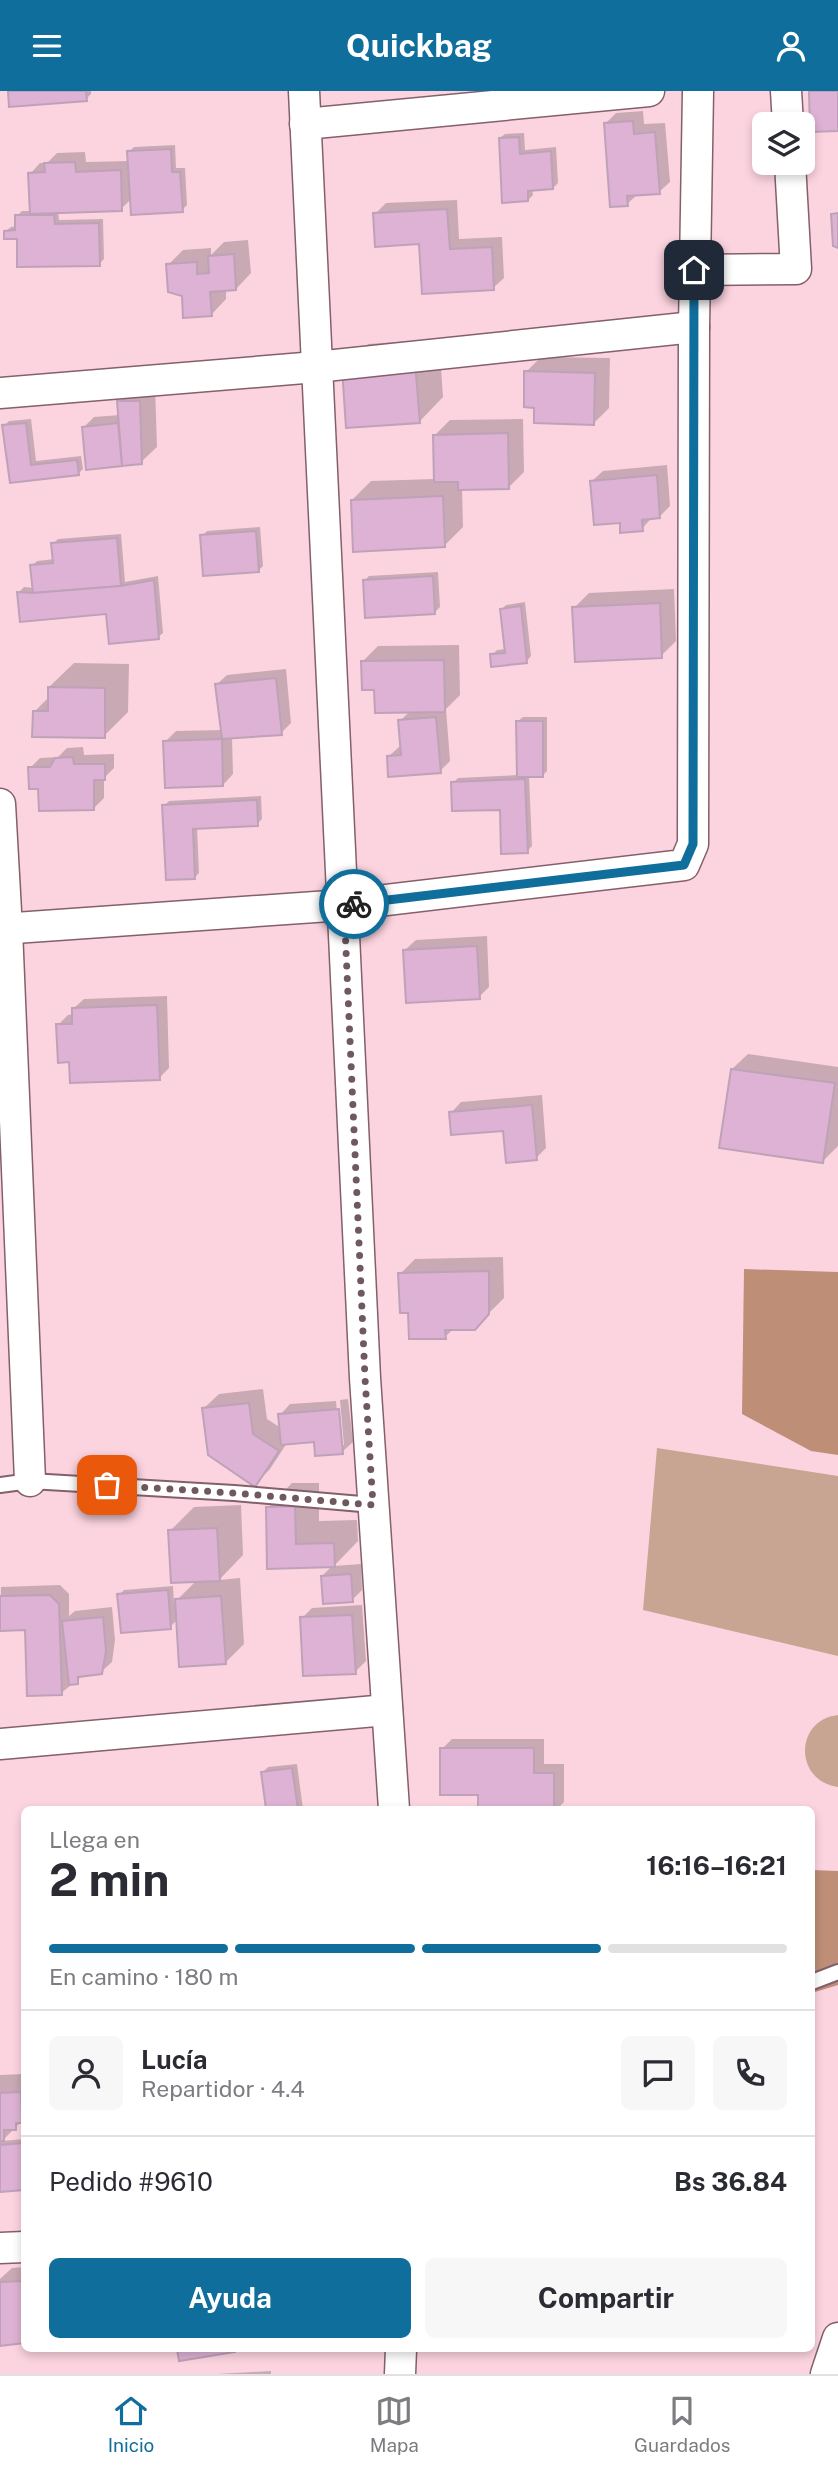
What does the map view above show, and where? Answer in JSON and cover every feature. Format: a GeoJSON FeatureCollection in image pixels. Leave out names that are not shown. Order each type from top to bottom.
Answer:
{"type":"FeatureCollection","features":[{"type":"Feature","properties":{"kind":"street"},"geometry":{"type":"LineString","coordinates":[[304,91],[365,1378],[394,1806]]}},
{"type":"Feature","properties":{"kind":"street"},"geometry":{"type":"LineString","coordinates":[[305,124],[649,91]]}},
{"type":"Feature","properties":{"kind":"street"},"geometry":{"type":"LineString","coordinates":[[4,929],[344,905],[684,865],[693,844],[694,270],[698,91]]}},
{"type":"Feature","properties":{"kind":"street"},"geometry":{"type":"LineString","coordinates":[[786,91],[787,112]]}},
{"type":"Feature","properties":{"kind":"street"},"geometry":{"type":"LineString","coordinates":[[694,270],[796,269],[791,175]]}},
{"type":"Feature","properties":{"kind":"street"},"geometry":{"type":"LineString","coordinates":[[0,393],[316,367],[694,327]]}},
{"type":"Feature","properties":{"kind":"street"},"geometry":{"type":"LineString","coordinates":[[0,804],[30,1481]]}},
{"type":"Feature","properties":{"kind":"street"},"geometry":{"type":"LineString","coordinates":[[0,1744],[387,1710]]}},
{"type":"Feature","properties":{"kind":"street"},"geometry":{"type":"LineString","coordinates":[[0,2248],[21,2247]]}},
{"type":"Feature","properties":{"kind":"street"},"geometry":{"type":"LineString","coordinates":[[826,2374],[838,2337]]}},
{"type":"Feature","properties":{"kind":"street"},"geometry":{"type":"LineString","coordinates":[[400,2374],[401,2352]]}},
{"type":"Feature","properties":{"kind":"lane"},"geometry":{"type":"LineString","coordinates":[[0,1485],[30,1481],[234,1493],[373,1505]]}},
{"type":"Feature","properties":{"kind":"lane"},"geometry":{"type":"LineString","coordinates":[[815,1981],[838,1972]]}},
{"type":"Feature","properties":{"kind":"shaded area"},"geometry":{"type":"Polygon","coordinates":[[[744,1269],[838,1272],[838,1455],[811,1451],[742,1414],[744,1269]]]}},
{"type":"Feature","properties":{"kind":"shaded area"},"geometry":{"type":"Polygon","coordinates":[[[657,1448],[838,1476],[838,1656],[643,1610],[657,1448]]]}},
{"type":"Feature","properties":{"kind":"shaded area"},"geometry":{"type":"Polygon","coordinates":[[[838,1715],[838,1787],[813,1774],[805,1751],[807,1738],[813,1728],[824,1719],[838,1715]]]}},
{"type":"Feature","properties":{"kind":"shaded area"},"geometry":{"type":"Polygon","coordinates":[[[815,1870],[838,1871],[838,1985],[815,1992],[815,1870]]]}},
{"type":"Feature","properties":{"kind":"building"},"geometry":{"type":"Polygon","coordinates":[[[8,91],[86,91],[87,101],[9,107],[8,91]]]}},
{"type":"Feature","properties":{"kind":"building"},"geometry":{"type":"Polygon","coordinates":[[[809,91],[838,91],[838,131],[815,132],[815,112],[810,112],[809,91]]]}},
{"type":"Feature","properties":{"kind":"building"},"geometry":{"type":"Polygon","coordinates":[[[633,121],[634,134],[655,132],[660,194],[627,196],[628,206],[610,207],[604,123],[633,121]]]}},
{"type":"Feature","properties":{"kind":"building"},"geometry":{"type":"Polygon","coordinates":[[[519,137],[520,154],[551,151],[553,189],[528,191],[528,201],[502,203],[499,138],[519,137]]]}},
{"type":"Feature","properties":{"kind":"building"},"geometry":{"type":"Polygon","coordinates":[[[171,149],[172,172],[180,172],[183,212],[131,215],[127,151],[171,149]]]}},
{"type":"Feature","properties":{"kind":"building"},"geometry":{"type":"Polygon","coordinates":[[[75,162],[76,172],[121,170],[122,211],[30,214],[28,173],[45,172],[44,163],[75,162]]]}},
{"type":"Feature","properties":{"kind":"building"},"geometry":{"type":"Polygon","coordinates":[[[447,209],[450,249],[492,247],[494,290],[422,294],[419,244],[375,247],[373,213],[447,209]]]}},
{"type":"Feature","properties":{"kind":"building"},"geometry":{"type":"Polygon","coordinates":[[[838,213],[838,248],[833,246],[831,214],[838,213]]]}},
{"type":"Feature","properties":{"kind":"building"},"geometry":{"type":"Polygon","coordinates":[[[15,215],[54,215],[55,224],[99,223],[100,266],[17,267],[17,239],[4,239],[4,231],[15,230],[15,215]]]}},
{"type":"Feature","properties":{"kind":"building"},"geometry":{"type":"Polygon","coordinates":[[[234,254],[236,290],[210,292],[212,316],[183,318],[182,296],[168,292],[166,264],[197,262],[197,274],[209,273],[208,256],[234,254]]]}},
{"type":"Feature","properties":{"kind":"building"},"geometry":{"type":"Polygon","coordinates":[[[415,363],[420,423],[346,428],[342,368],[415,363]]]}},
{"type":"Feature","properties":{"kind":"building"},"geometry":{"type":"Polygon","coordinates":[[[524,371],[595,373],[594,425],[534,423],[534,408],[524,407],[524,371]]]}},
{"type":"Feature","properties":{"kind":"building"},"geometry":{"type":"Polygon","coordinates":[[[117,401],[140,401],[142,464],[122,466],[117,401]]]}},
{"type":"Feature","properties":{"kind":"building"},"geometry":{"type":"Polygon","coordinates":[[[26,423],[31,465],[77,460],[79,475],[10,483],[2,425],[26,423]]]}},
{"type":"Feature","properties":{"kind":"building"},"geometry":{"type":"Polygon","coordinates":[[[118,423],[122,466],[86,470],[82,427],[118,423]]]}},
{"type":"Feature","properties":{"kind":"building"},"geometry":{"type":"Polygon","coordinates":[[[508,433],[509,489],[458,490],[458,482],[434,482],[433,435],[508,433]]]}},
{"type":"Feature","properties":{"kind":"building"},"geometry":{"type":"Polygon","coordinates":[[[657,475],[660,518],[642,520],[643,531],[620,533],[620,523],[594,525],[590,481],[657,475]]]}},
{"type":"Feature","properties":{"kind":"building"},"geometry":{"type":"Polygon","coordinates":[[[443,496],[445,547],[353,552],[351,500],[443,496]]]}},
{"type":"Feature","properties":{"kind":"building"},"geometry":{"type":"Polygon","coordinates":[[[256,531],[259,572],[203,576],[200,535],[256,531]]]}},
{"type":"Feature","properties":{"kind":"building"},"geometry":{"type":"Polygon","coordinates":[[[117,538],[121,586],[33,593],[30,565],[53,563],[51,543],[117,538]]]}},
{"type":"Feature","properties":{"kind":"building"},"geometry":{"type":"Polygon","coordinates":[[[433,576],[435,614],[365,618],[363,580],[433,576]]]}},
{"type":"Feature","properties":{"kind":"building"},"geometry":{"type":"Polygon","coordinates":[[[154,580],[159,639],[109,644],[106,614],[20,622],[17,592],[121,586],[154,580]]]}},
{"type":"Feature","properties":{"kind":"building"},"geometry":{"type":"Polygon","coordinates":[[[660,603],[662,658],[575,662],[572,607],[660,603]]]}},
{"type":"Feature","properties":{"kind":"building"},"geometry":{"type":"Polygon","coordinates":[[[521,606],[527,663],[491,667],[490,654],[505,653],[500,609],[521,606]]]}},
{"type":"Feature","properties":{"kind":"building"},"geometry":{"type":"Polygon","coordinates":[[[444,660],[445,712],[375,713],[374,690],[362,690],[361,661],[444,660]]]}},
{"type":"Feature","properties":{"kind":"building"},"geometry":{"type":"Polygon","coordinates":[[[276,678],[282,735],[222,739],[215,684],[276,678]]]}},
{"type":"Feature","properties":{"kind":"building"},"geometry":{"type":"Polygon","coordinates":[[[48,687],[105,688],[105,738],[32,737],[33,711],[48,711],[48,687]]]}},
{"type":"Feature","properties":{"kind":"building"},"geometry":{"type":"Polygon","coordinates":[[[436,717],[441,773],[388,777],[387,756],[401,755],[398,720],[436,717]]]}},
{"type":"Feature","properties":{"kind":"building"},"geometry":{"type":"Polygon","coordinates":[[[516,721],[543,721],[543,777],[517,777],[516,721]]]}},
{"type":"Feature","properties":{"kind":"building"},"geometry":{"type":"Polygon","coordinates":[[[222,739],[223,786],[165,788],[163,741],[222,739]]]}},
{"type":"Feature","properties":{"kind":"building"},"geometry":{"type":"Polygon","coordinates":[[[73,757],[74,764],[105,764],[105,780],[94,780],[94,810],[39,811],[38,789],[29,789],[28,767],[50,767],[55,758],[73,757]]]}},
{"type":"Feature","properties":{"kind":"building"},"geometry":{"type":"Polygon","coordinates":[[[525,779],[528,853],[501,854],[500,810],[452,811],[451,782],[525,779]]]}},
{"type":"Feature","properties":{"kind":"building"},"geometry":{"type":"Polygon","coordinates":[[[257,800],[258,826],[193,829],[195,879],[166,880],[162,805],[257,800]]]}},
{"type":"Feature","properties":{"kind":"building"},"geometry":{"type":"Polygon","coordinates":[[[477,946],[480,999],[406,1003],[403,950],[477,946]]]}},
{"type":"Feature","properties":{"kind":"building"},"geometry":{"type":"Polygon","coordinates":[[[157,1005],[160,1080],[70,1083],[69,1062],[58,1063],[56,1024],[72,1024],[72,1008],[157,1005]]]}},
{"type":"Feature","properties":{"kind":"building"},"geometry":{"type":"Polygon","coordinates":[[[731,1069],[835,1083],[823,1163],[719,1148],[731,1069]]]}},
{"type":"Feature","properties":{"kind":"building"},"geometry":{"type":"Polygon","coordinates":[[[532,1105],[537,1160],[506,1163],[503,1131],[451,1135],[449,1112],[532,1105]]]}},
{"type":"Feature","properties":{"kind":"building"},"geometry":{"type":"Polygon","coordinates":[[[489,1271],[489,1314],[475,1330],[445,1330],[446,1339],[409,1339],[408,1313],[400,1313],[398,1273],[489,1271]]]}},
{"type":"Feature","properties":{"kind":"building"},"geometry":{"type":"Polygon","coordinates":[[[249,1403],[253,1434],[279,1451],[255,1487],[208,1455],[202,1408],[249,1403]]]}},
{"type":"Feature","properties":{"kind":"building"},"geometry":{"type":"Polygon","coordinates":[[[339,1409],[343,1454],[315,1456],[314,1442],[281,1445],[278,1414],[339,1409]]]}},
{"type":"Feature","properties":{"kind":"building"},"geometry":{"type":"Polygon","coordinates":[[[295,1506],[296,1544],[334,1543],[335,1567],[267,1569],[266,1507],[295,1506]]]}},
{"type":"Feature","properties":{"kind":"building"},"geometry":{"type":"Polygon","coordinates":[[[217,1528],[220,1581],[171,1583],[168,1530],[217,1528]]]}},
{"type":"Feature","properties":{"kind":"building"},"geometry":{"type":"Polygon","coordinates":[[[351,1574],[353,1602],[323,1604],[321,1576],[351,1574]]]}},
{"type":"Feature","properties":{"kind":"building"},"geometry":{"type":"Polygon","coordinates":[[[168,1590],[171,1629],[121,1633],[117,1594],[168,1590]]]}},
{"type":"Feature","properties":{"kind":"building"},"geometry":{"type":"Polygon","coordinates":[[[50,1595],[59,1604],[62,1695],[27,1696],[25,1630],[0,1631],[0,1596],[50,1595]]]}},
{"type":"Feature","properties":{"kind":"building"},"geometry":{"type":"Polygon","coordinates":[[[221,1596],[226,1664],[179,1667],[175,1599],[221,1596]]]}},
{"type":"Feature","properties":{"kind":"building"},"geometry":{"type":"Polygon","coordinates":[[[352,1615],[356,1674],[303,1676],[300,1617],[352,1615]]]}},
{"type":"Feature","properties":{"kind":"building"},"geometry":{"type":"Polygon","coordinates":[[[103,1617],[106,1651],[102,1674],[78,1677],[78,1684],[69,1685],[62,1621],[103,1617]]]}},
{"type":"Feature","properties":{"kind":"building"},"geometry":{"type":"Polygon","coordinates":[[[440,1748],[534,1748],[534,1773],[554,1773],[554,1806],[478,1806],[478,1795],[440,1795],[440,1748]]]}},
{"type":"Feature","properties":{"kind":"building"},"geometry":{"type":"Polygon","coordinates":[[[292,1768],[298,1806],[266,1806],[261,1772],[292,1768]]]}},
{"type":"Feature","properties":{"kind":"building"},"geometry":{"type":"Polygon","coordinates":[[[21,2092],[21,2123],[16,2123],[16,2130],[4,2130],[4,2141],[0,2141],[0,2093],[21,2092]]]}},
{"type":"Feature","properties":{"kind":"building"},"geometry":{"type":"Polygon","coordinates":[[[21,2143],[21,2190],[0,2192],[0,2145],[21,2143]]]}},
{"type":"Feature","properties":{"kind":"building"},"geometry":{"type":"Polygon","coordinates":[[[21,2281],[21,2343],[0,2346],[0,2282],[21,2281]]]}},
{"type":"Feature","properties":{"kind":"building"},"geometry":{"type":"Polygon","coordinates":[[[178,2352],[235,2352],[179,2361],[178,2352]]]}},
{"type":"Feature","properties":{"kind":"way so far"},"geometry":{"type":"LineString","coordinates":[[107,1485],[373,1505],[344,905],[354,904]]}},
{"type":"Feature","properties":{"kind":"route"},"geometry":{"type":"LineString","coordinates":[[354,904],[684,865],[693,844],[694,270]]}}]}
